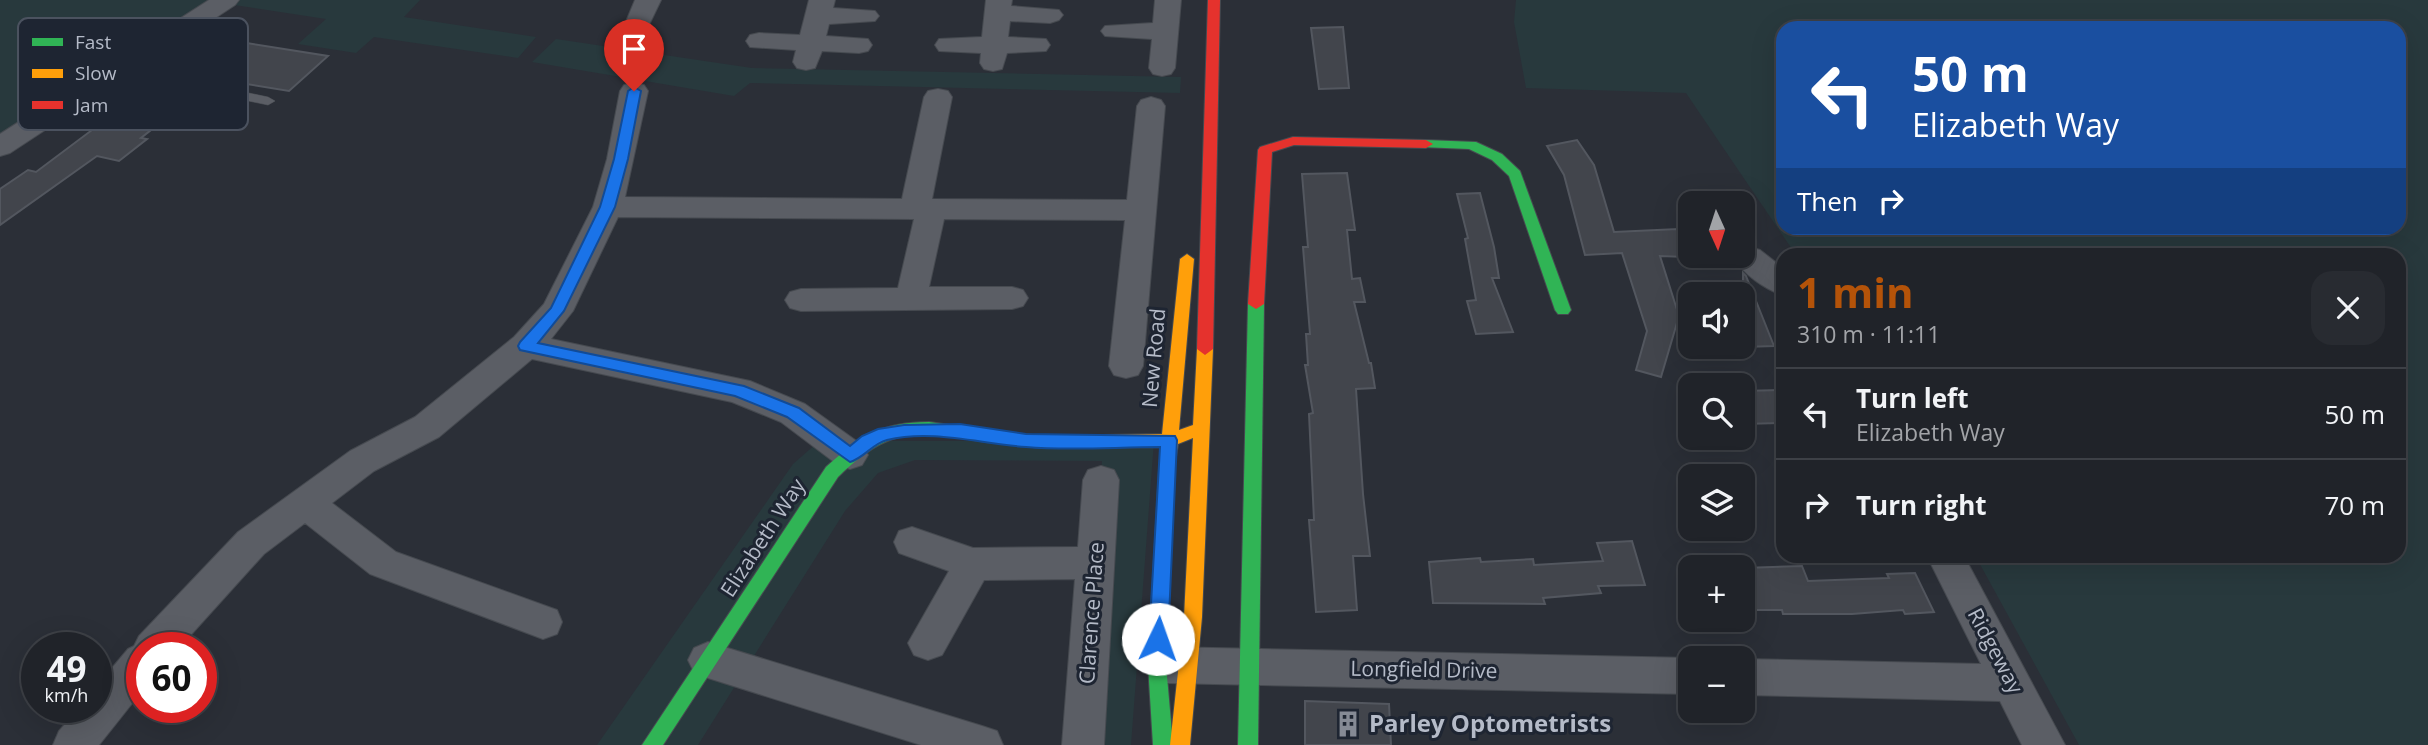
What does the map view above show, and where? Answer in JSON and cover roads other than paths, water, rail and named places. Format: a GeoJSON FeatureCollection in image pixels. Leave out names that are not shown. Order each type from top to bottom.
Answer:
{"type":"FeatureCollection","features":[{"type":"Feature","properties":{"kind":"street"},"geometry":{"type":"LineString","coordinates":[[198,18],[226,0]]}},
{"type":"Feature","properties":{"kind":"street"},"geometry":{"type":"LineString","coordinates":[[638,24],[648,0]]}},
{"type":"Feature","properties":{"kind":"street"},"geometry":{"type":"LineString","coordinates":[[1162,68],[1167,0]]}},
{"type":"Feature","properties":{"kind":"street","name":"New Road"},"geometry":{"type":"LineString","coordinates":[[1163,745],[1204,428],[1208,145],[1214,0]]}},
{"type":"Feature","properties":{"kind":"street"},"geometry":{"type":"LineString","coordinates":[[994,54],[998,6],[1049,15]]}},
{"type":"Feature","properties":{"kind":"street"},"geometry":{"type":"LineString","coordinates":[[808,53],[820,8],[866,16]]}},
{"type":"Feature","properties":{"kind":"street"},"geometry":{"type":"LineString","coordinates":[[1114,31],[1165,31]]}},
{"type":"Feature","properties":{"kind":"street"},"geometry":{"type":"LineString","coordinates":[[759,41],[808,53],[859,44]]}},
{"type":"Feature","properties":{"kind":"street"},"geometry":{"type":"LineString","coordinates":[[947,45],[994,54],[1037,45]]}},
{"type":"Feature","properties":{"kind":"street"},"geometry":{"type":"LineString","coordinates":[[168,632],[251,544],[362,461],[427,427],[526,346],[557,311],[608,207],[621,159],[634,91]]}},
{"type":"Feature","properties":{"kind":"street"},"geometry":{"type":"LineString","coordinates":[[911,299],[938,97]]}},
{"type":"Feature","properties":{"kind":"street"},"geometry":{"type":"LineString","coordinates":[[1126,366],[1151,106]]}},
{"type":"Feature","properties":{"kind":"street"},"geometry":{"type":"LineString","coordinates":[[0,147],[26,130]]}},
{"type":"Feature","properties":{"kind":"street"},"geometry":{"type":"LineString","coordinates":[[1248,745],[1256,291],[1265,150],[1293,141],[1471,145],[1497,157],[1515,174],[1563,310]]}},
{"type":"Feature","properties":{"kind":"street","name":"New Road"},"geometry":{"type":"LineString","coordinates":[[1180,745],[1174,665],[1169,440],[1163,416],[1208,145]]}},
{"type":"Feature","properties":{"kind":"street"},"geometry":{"type":"LineString","coordinates":[[608,207],[1141,210]]}},
{"type":"Feature","properties":{"kind":"street"},"geometry":{"type":"LineString","coordinates":[[1755,263],[1776,279]]}},
{"type":"Feature","properties":{"kind":"street"},"geometry":{"type":"LineString","coordinates":[[802,300],[1012,298]]}},
{"type":"Feature","properties":{"kind":"street"},"geometry":{"type":"LineString","coordinates":[[526,346],[738,390],[793,412],[850,455]]}},
{"type":"Feature","properties":{"kind":"street"},"geometry":{"type":"LineString","coordinates":[[1163,416],[1204,428]]}},
{"type":"Feature","properties":{"kind":"street","name":"Elizabeth Way"},"geometry":{"type":"LineString","coordinates":[[652,745],[832,472],[850,455],[868,441],[884,434],[960,430],[1006,420]]}},
{"type":"Feature","properties":{"kind":"street","name":"Elizabeth Way"},"geometry":{"type":"LineString","coordinates":[[960,430],[1026,441],[1169,440],[1204,428]]}},
{"type":"Feature","properties":{"kind":"street","name":"Clarence Place"},"geometry":{"type":"LineString","coordinates":[[1083,745],[1101,480]]}},
{"type":"Feature","properties":{"kind":"street"},"geometry":{"type":"LineString","coordinates":[[306,503],[383,563],[543,622]]}},
{"type":"Feature","properties":{"kind":"street"},"geometry":{"type":"LineString","coordinates":[[912,542],[973,564],[1095,564]]}},
{"type":"Feature","properties":{"kind":"street","name":"Ridgeway"},"geometry":{"type":"LineString","coordinates":[[1949,563],[2044,745]]}},
{"type":"Feature","properties":{"kind":"street"},"geometry":{"type":"LineString","coordinates":[[928,643],[973,564]]}},
{"type":"Feature","properties":{"kind":"street"},"geometry":{"type":"LineString","coordinates":[[708,660],[982,745]]}},
{"type":"Feature","properties":{"kind":"street","name":"Longfield Drive"},"geometry":{"type":"LineString","coordinates":[[1174,665],[1678,676]]}},
{"type":"Feature","properties":{"kind":"street"},"geometry":{"type":"LineString","coordinates":[[1755,677],[2011,683]]}},
{"type":"Feature","properties":{"kind":"street"},"geometry":{"type":"LineString","coordinates":[[74,745],[126,681]]}},
{"type":"Feature","properties":{"kind":"lane"},"geometry":{"type":"LineString","coordinates":[[248,97],[268,101]]}},
{"type":"Feature","properties":{"kind":"place","name":"Parley Optometrists"},"geometry":{"type":"Point","coordinates":[1348,724]}}]}
